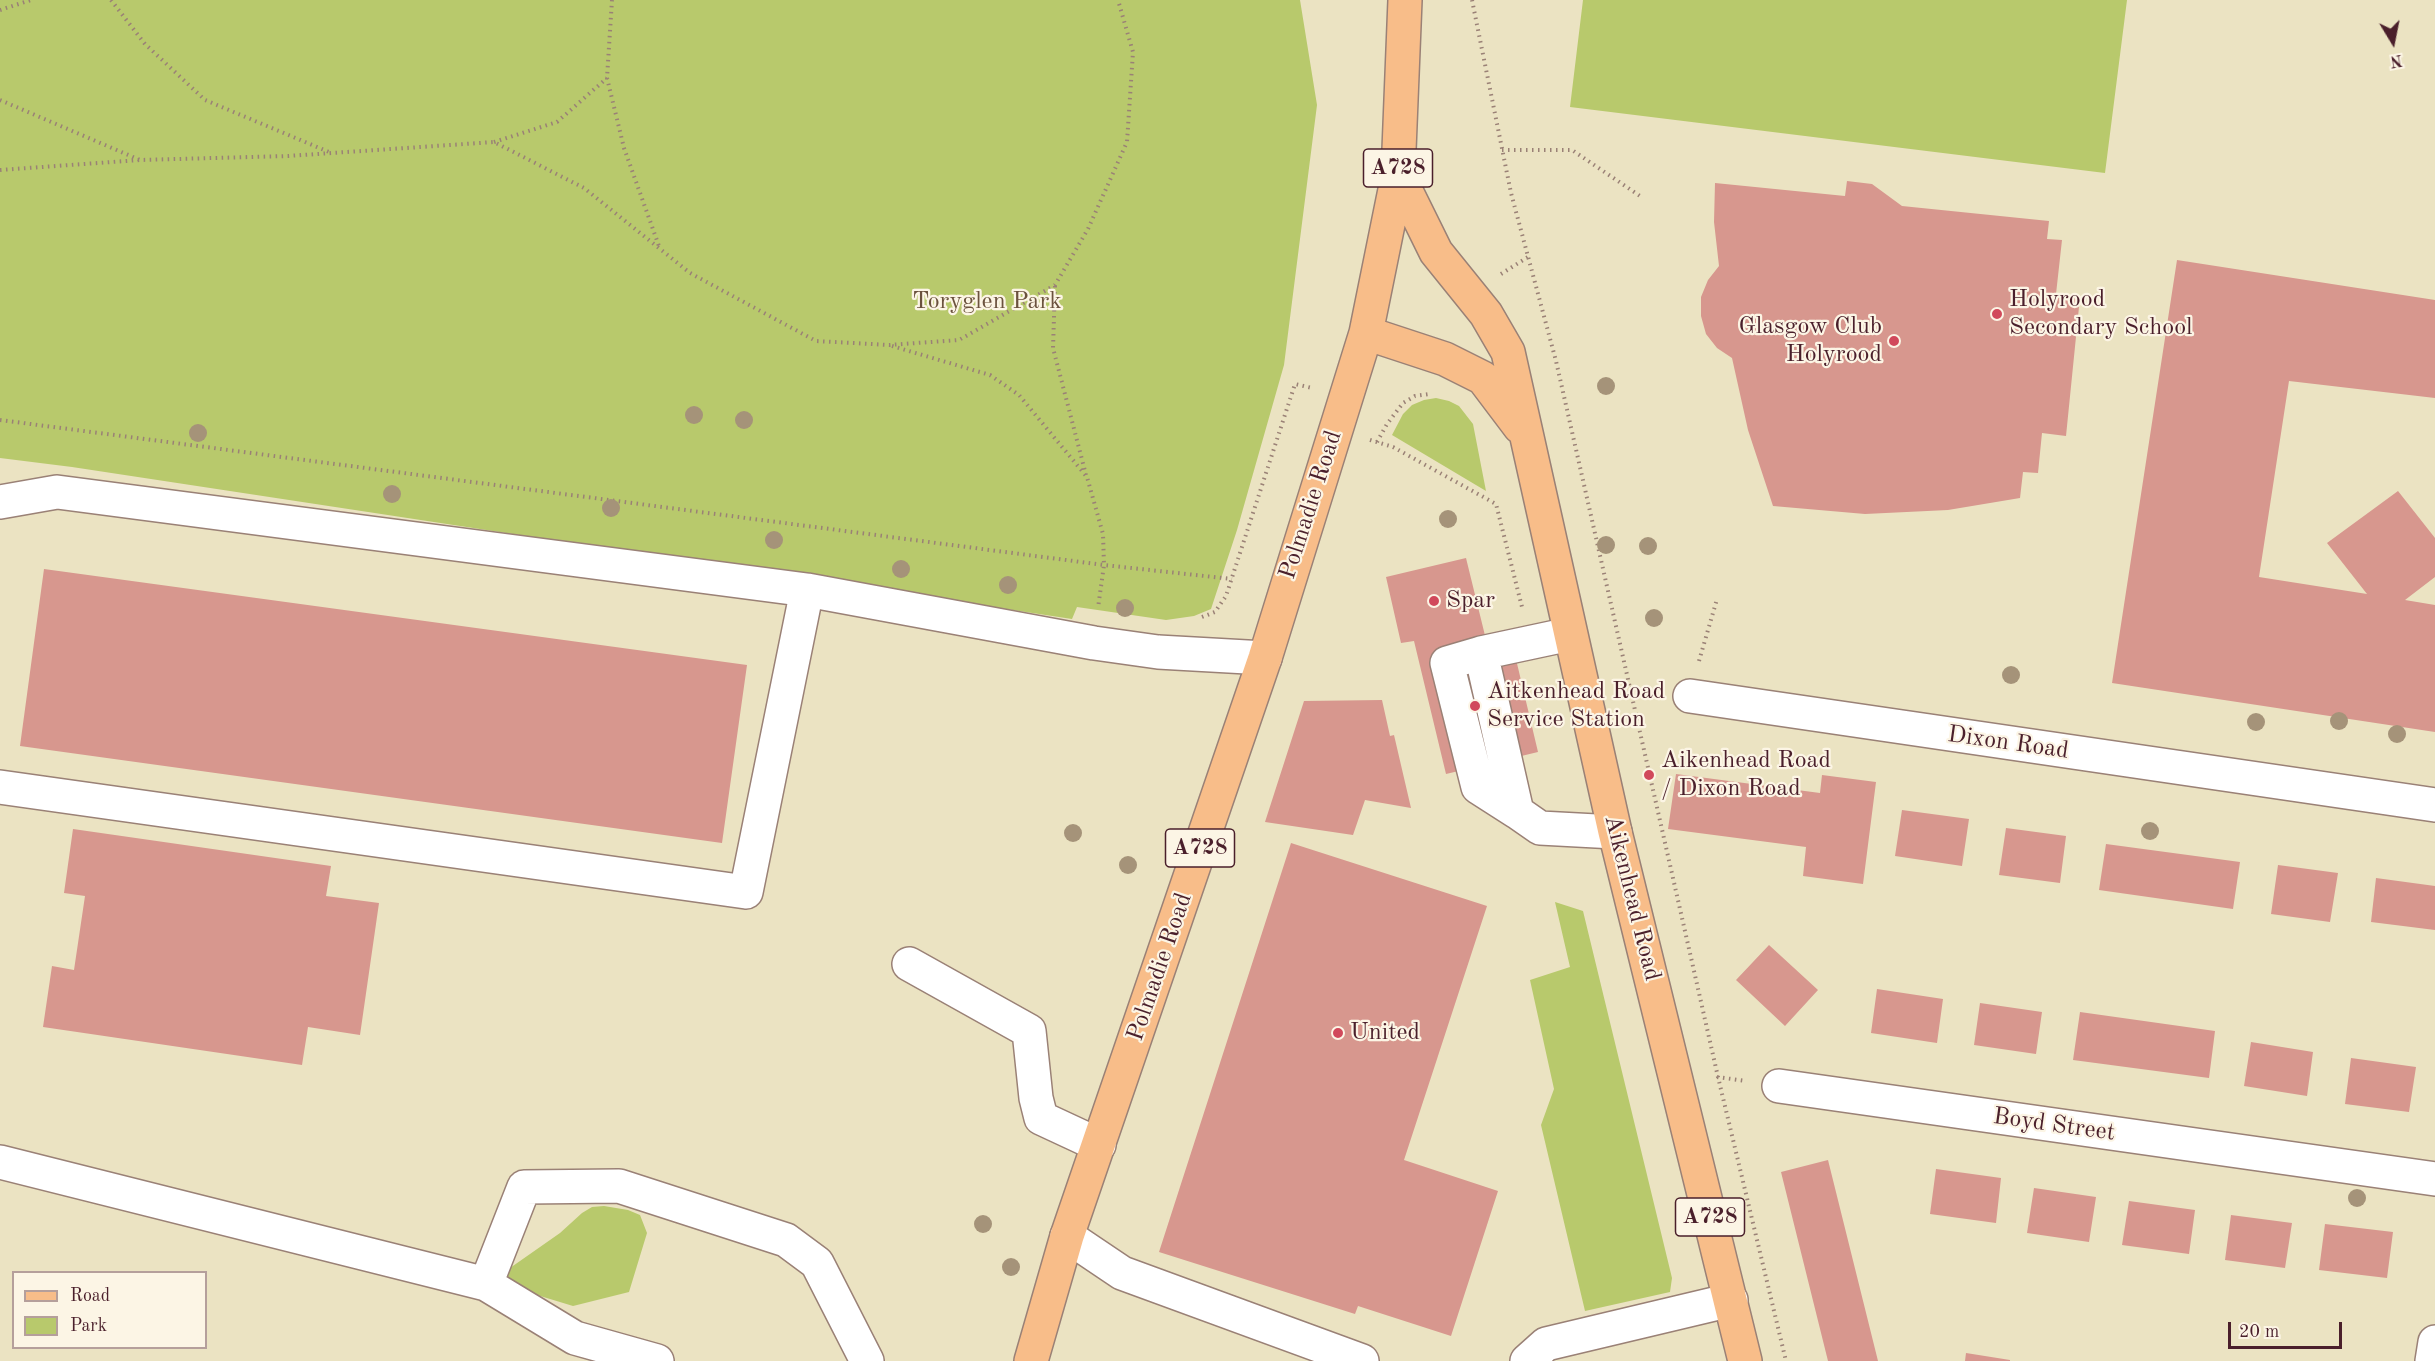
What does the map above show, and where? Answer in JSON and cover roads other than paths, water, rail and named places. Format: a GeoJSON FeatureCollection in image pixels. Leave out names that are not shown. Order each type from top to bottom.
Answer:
{"type":"FeatureCollection","features":[{"type":"Feature","properties":{"kind":"main road","name":"Aikenhead Road"},"geometry":{"type":"LineString","coordinates":[[1405,0],[1398,175],[1366,333],[1445,359],[1483,378],[1526,434]]}},
{"type":"Feature","properties":{"kind":"main road","name":"Aikenhead Road"},"geometry":{"type":"LineString","coordinates":[[1398,175],[1436,252],[1486,314],[1508,352],[1615,832],[1745,1361]]}},
{"type":"Feature","properties":{"kind":"main road","name":"Polmadie Road"},"geometry":{"type":"LineString","coordinates":[[1031,1361],[1067,1236],[1265,658],[1366,333]]}},
{"type":"Feature","properties":{"kind":"street"},"geometry":{"type":"LineString","coordinates":[[0,502],[57,492],[807,590],[1094,643],[1169,653],[1265,658]]}},
{"type":"Feature","properties":{"kind":"street"},"geometry":{"type":"LineString","coordinates":[[0,788],[746,891],[807,590]]}},
{"type":"Feature","properties":{"kind":"street"},"geometry":{"type":"LineString","coordinates":[[1570,634],[1481,653],[1517,812],[1540,828],[1615,832]]}},
{"type":"Feature","properties":{"kind":"street","name":"Dixon Road"},"geometry":{"type":"LineString","coordinates":[[1690,696],[2435,805]]}},
{"type":"Feature","properties":{"kind":"street"},"geometry":{"type":"LineString","coordinates":[[909,964],[1029,1031],[1036,1098],[1041,1118],[1099,1145]]}},
{"type":"Feature","properties":{"kind":"street","name":"Boyd Street"},"geometry":{"type":"LineString","coordinates":[[1779,1086],[2435,1179]]}},
{"type":"Feature","properties":{"kind":"street"},"geometry":{"type":"LineString","coordinates":[[0,1162],[486,1284],[575,1338],[657,1361]]}},
{"type":"Feature","properties":{"kind":"street"},"geometry":{"type":"LineString","coordinates":[[486,1284],[524,1187],[620,1186],[786,1240],[817,1263],[867,1361]]}},
{"type":"Feature","properties":{"kind":"street"},"geometry":{"type":"LineString","coordinates":[[1067,1236],[1122,1273],[1362,1361]]}},
{"type":"Feature","properties":{"kind":"street"},"geometry":{"type":"LineString","coordinates":[[1527,1361],[1546,1344],[1731,1300]]}},
{"type":"Feature","properties":{"kind":"street"},"geometry":{"type":"LineString","coordinates":[[2432,1361],[2435,1342]]}},
{"type":"Feature","properties":{"kind":"place","name":"Holyrood Secondary School"},"geometry":{"type":"Point","coordinates":[1997,314]}},
{"type":"Feature","properties":{"kind":"place","name":"Glasgow Club Holyrood"},"geometry":{"type":"Point","coordinates":[1894,341]}},
{"type":"Feature","properties":{"kind":"place","name":"Spar"},"geometry":{"type":"Point","coordinates":[1434,601]}},
{"type":"Feature","properties":{"kind":"place","name":"Aitkenhead Road Service Station"},"geometry":{"type":"Point","coordinates":[1475,706]}},
{"type":"Feature","properties":{"kind":"place","name":"Aikenhead Road / Dixon Road"},"geometry":{"type":"Point","coordinates":[1649,775]}},
{"type":"Feature","properties":{"kind":"place","name":"United"},"geometry":{"type":"Point","coordinates":[1338,1033]}},
{"type":"Feature","properties":{"kind":"park label","name":"Toryglen Park"},"geometry":{"type":"Point","coordinates":[987,302]}}]}
